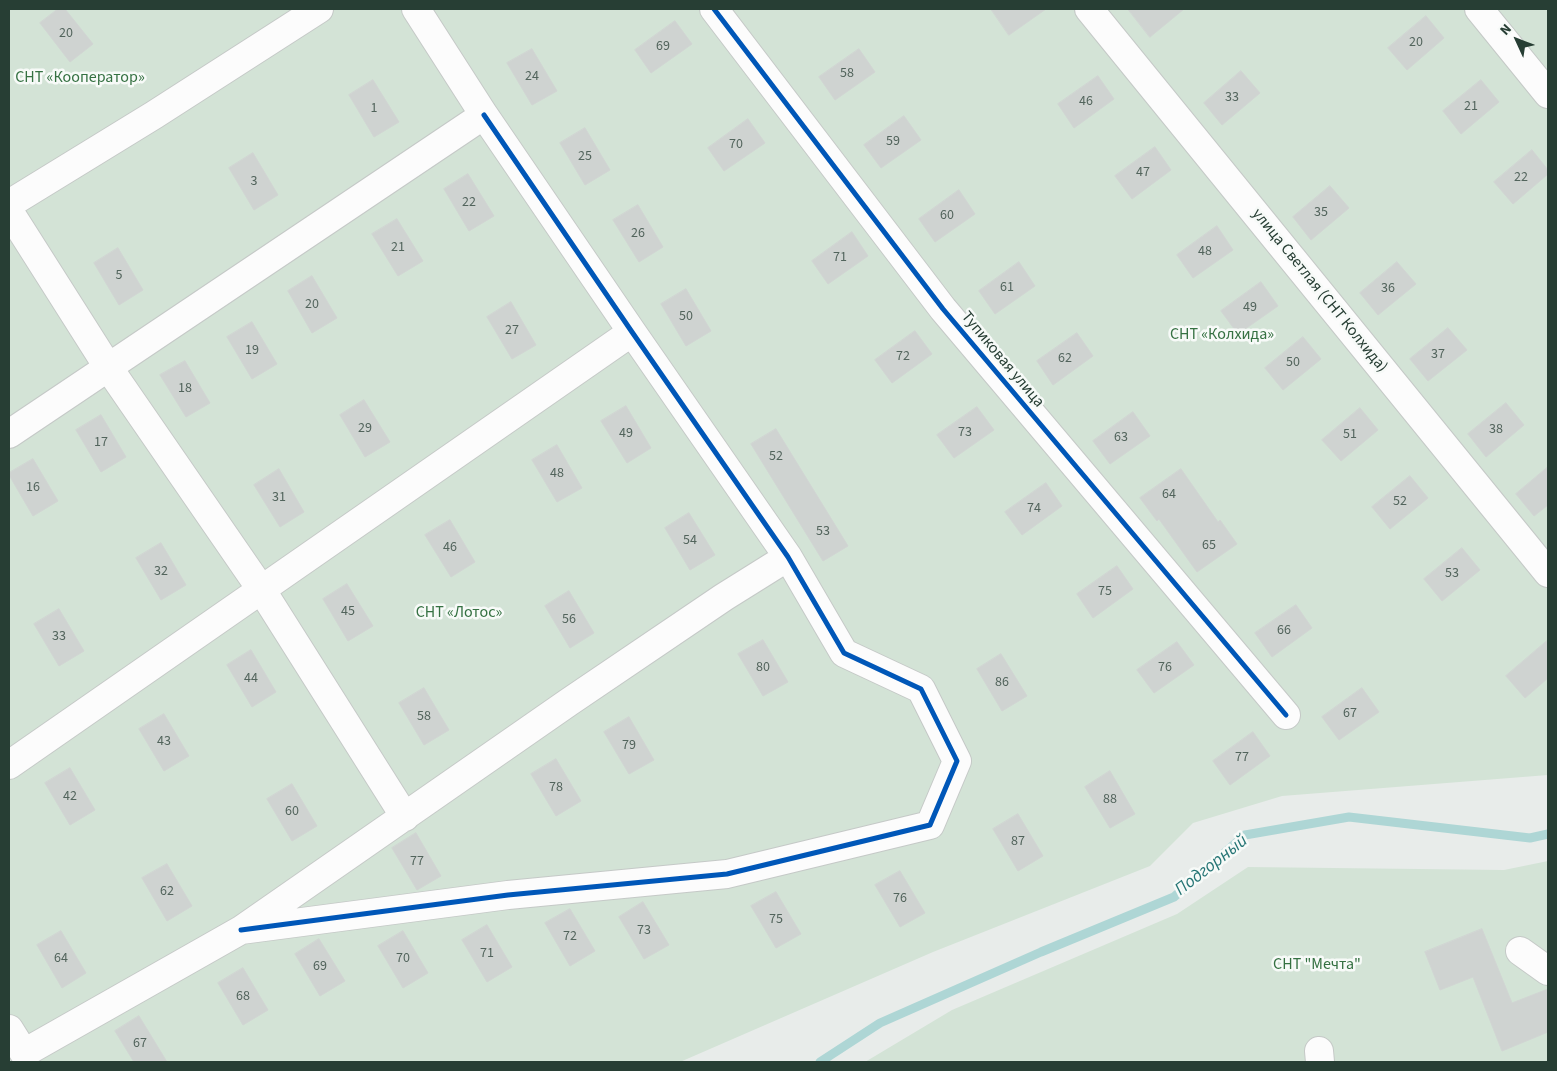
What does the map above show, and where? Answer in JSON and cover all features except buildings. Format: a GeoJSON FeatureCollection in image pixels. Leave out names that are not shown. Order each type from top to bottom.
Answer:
{"type":"FeatureCollection","features":[{"type":"Feature","properties":{"kind":"street"},"geometry":{"type":"LineString","coordinates":[[9,204],[154,115],[319,9]]}},
{"type":"Feature","properties":{"kind":"street"},"geometry":{"type":"LineString","coordinates":[[241,930],[508,895],[727,874],[930,825],[958,761],[921,689],[844,653],[788,557],[484,116],[416,9]]}},
{"type":"Feature","properties":{"kind":"street","name":"Тупиковая улица"},"geometry":{"type":"LineString","coordinates":[[714,9],[943,309],[1286,715]]}},
{"type":"Feature","properties":{"kind":"street","name":"улица Светлая (СНТ Колхида)"},"geometry":{"type":"LineString","coordinates":[[1089,9],[1548,573]]}},
{"type":"Feature","properties":{"kind":"street"},"geometry":{"type":"LineString","coordinates":[[1479,9],[1548,94]]}},
{"type":"Feature","properties":{"kind":"street"},"geometry":{"type":"LineString","coordinates":[[9,434],[484,116]]}},
{"type":"Feature","properties":{"kind":"street"},"geometry":{"type":"LineString","coordinates":[[9,211],[108,367],[261,589],[404,817]]}},
{"type":"Feature","properties":{"kind":"street"},"geometry":{"type":"LineString","coordinates":[[9,765],[632,332]]}},
{"type":"Feature","properties":{"kind":"street"},"geometry":{"type":"LineString","coordinates":[[9,1029],[24,1053],[241,930],[569,702],[724,597],[788,557]]}},
{"type":"Feature","properties":{"kind":"street"},"geometry":{"type":"LineString","coordinates":[[1520,952],[1548,971]]}},
{"type":"Feature","properties":{"kind":"green space","name":"СНТ «Лотос»"},"geometry":{"type":"Polygon","coordinates":[[[9,9],[1548,9],[1548,775],[1282,796],[1193,823],[1150,866],[933,952],[680,1062],[9,1062],[9,9]]]}},
{"type":"Feature","properties":{"kind":"green space","name":"СНТ \"Мечта\""},"geometry":{"type":"Polygon","coordinates":[[[1548,861],[1548,1062],[865,1062],[952,1010],[1177,914],[1248,867],[1504,870],[1548,861]]]}},
{"type":"Feature","properties":{"kind":"waterway","name":"Подгорный"},"geometry":{"type":"LineString","coordinates":[[820,1062],[880,1023],[1041,952],[1174,897],[1245,835],[1349,817],[1530,838],[1548,834]]}},
{"type":"Feature","properties":{"kind":"cycle path"},"geometry":{"type":"LineString","coordinates":[[714,9],[943,309],[1286,715]]}},
{"type":"Feature","properties":{"kind":"cycle path"},"geometry":{"type":"LineString","coordinates":[[241,930],[508,895],[727,874],[930,825],[957,761],[921,689],[844,653],[788,557],[484,115]]}},
{"type":"Feature","properties":{"kind":"park label","name":"СНТ «Кооператор»"},"geometry":{"type":"Point","coordinates":[80,78]}},
{"type":"Feature","properties":{"kind":"park label","name":"СНТ «Колхида»"},"geometry":{"type":"Point","coordinates":[1222,335]}}]}
